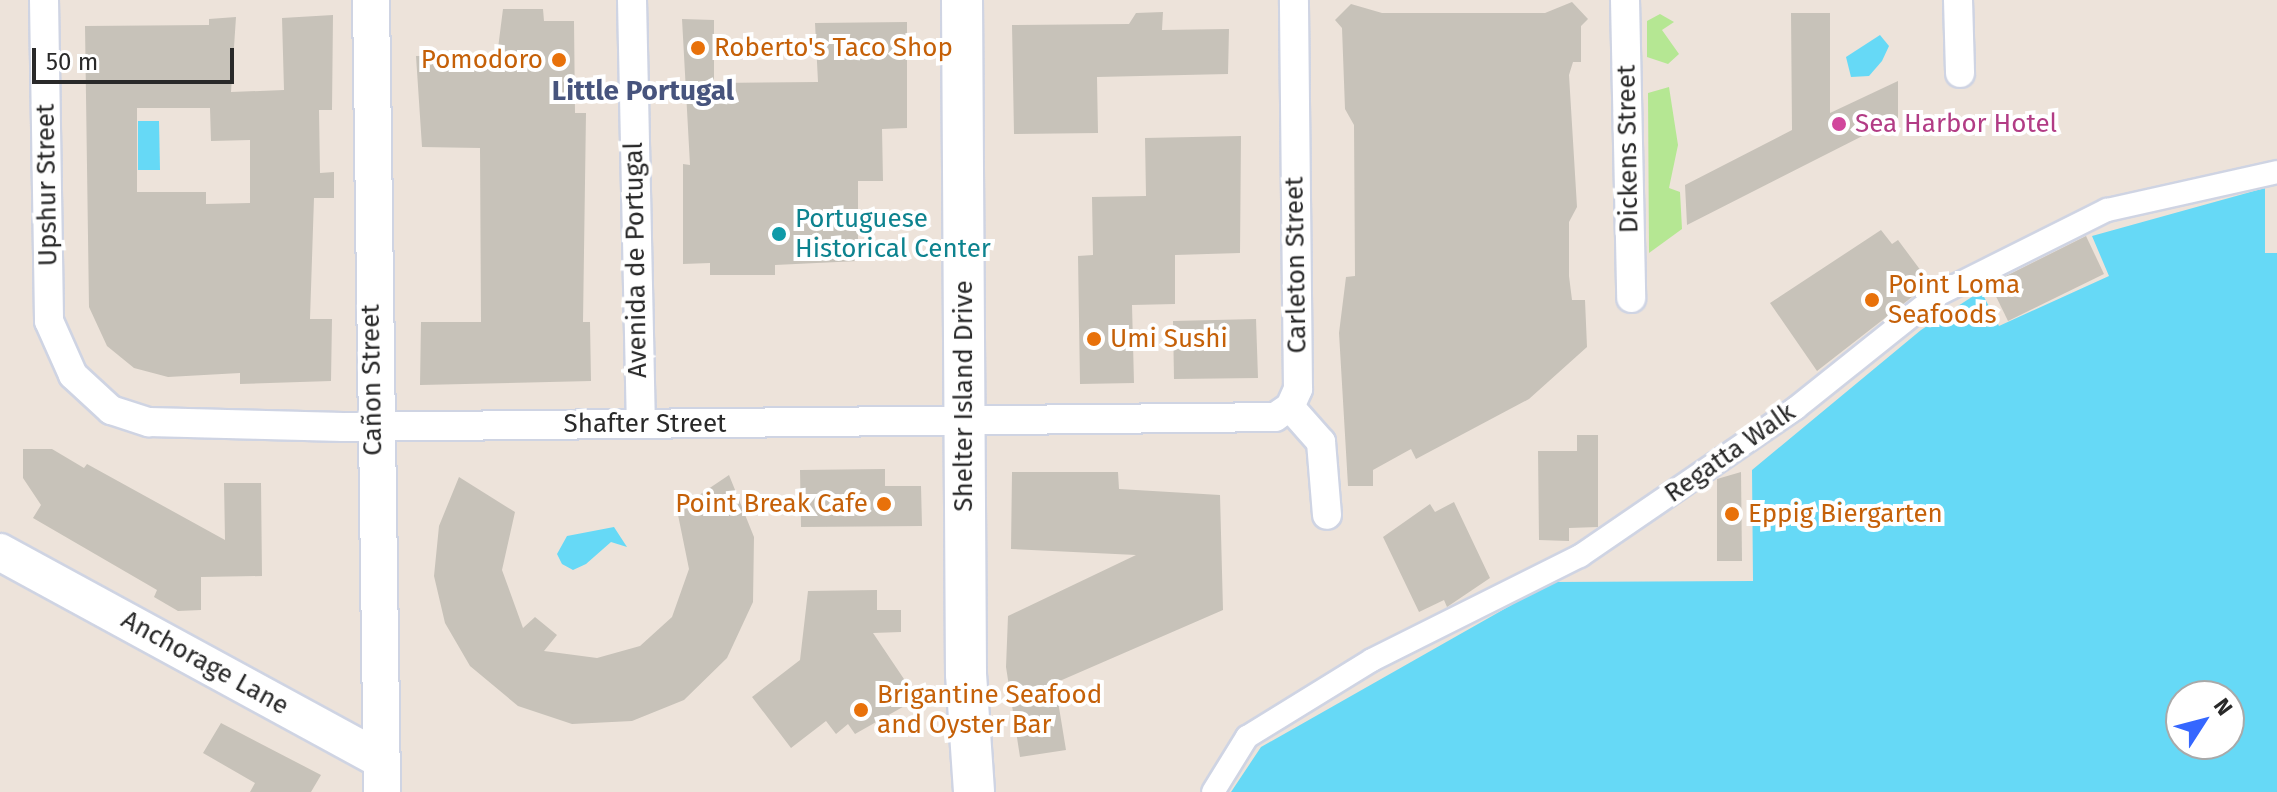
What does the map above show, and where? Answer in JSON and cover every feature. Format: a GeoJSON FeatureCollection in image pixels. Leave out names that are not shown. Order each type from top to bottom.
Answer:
{"type":"FeatureCollection","features":[{"type":"Feature","properties":{"kind":"main road","name":"Shelter Island Drive"},"geometry":{"type":"LineString","coordinates":[[962,0],[963,420],[974,792]]}},
{"type":"Feature","properties":{"kind":"street","name":"Upshur Street"},"geometry":{"type":"LineString","coordinates":[[44,0],[49,321]]}},
{"type":"Feature","properties":{"kind":"street","name":"Cañon Street"},"geometry":{"type":"LineString","coordinates":[[371,0],[373,425],[382,776]]}},
{"type":"Feature","properties":{"kind":"street","name":"Avenida de Portugal"},"geometry":{"type":"LineString","coordinates":[[632,0],[641,424]]}},
{"type":"Feature","properties":{"kind":"street","name":"Carleton Street"},"geometry":{"type":"LineString","coordinates":[[1290,407],[1298,389],[1294,0]]}},
{"type":"Feature","properties":{"kind":"street","name":"Dickens Street"},"geometry":{"type":"LineString","coordinates":[[1625,0],[1631,298]]}},
{"type":"Feature","properties":{"kind":"street"},"geometry":{"type":"LineString","coordinates":[[1958,0],[1960,73]]}},
{"type":"Feature","properties":{"kind":"street","name":"Regatta Walk"},"geometry":{"type":"LineString","coordinates":[[1213,792],[1247,737],[1372,660],[1580,556],[1796,408],[1939,294],[2107,210],[2277,172]]}},
{"type":"Feature","properties":{"kind":"street","name":"Shafter Street"},"geometry":{"type":"LineString","coordinates":[[49,321],[73,375],[111,410],[149,422],[641,424],[1275,417],[1290,407]]}},
{"type":"Feature","properties":{"kind":"street"},"geometry":{"type":"LineString","coordinates":[[1290,407],[1321,442],[1327,515]]}},
{"type":"Feature","properties":{"kind":"street","name":"Anchorage Lane"},"geometry":{"type":"LineString","coordinates":[[0,552],[382,776]]}},
{"type":"Feature","properties":{"kind":"green space"},"geometry":{"type":"Polygon","coordinates":[[[1660,14],[1674,22],[1662,30],[1679,54],[1668,64],[1647,57],[1647,21],[1660,14]]]}},
{"type":"Feature","properties":{"kind":"green space"},"geometry":{"type":"Polygon","coordinates":[[[1669,87],[1678,145],[1669,188],[1680,192],[1682,229],[1649,253],[1648,93],[1669,87]]]}},
{"type":"Feature","properties":{"kind":"water"},"geometry":{"type":"Polygon","coordinates":[[[1880,35],[1889,46],[1882,61],[1869,76],[1851,77],[1846,57],[1880,35]]]}},
{"type":"Feature","properties":{"kind":"water"},"geometry":{"type":"Polygon","coordinates":[[[138,121],[159,121],[160,170],[138,170],[138,121]]]}},
{"type":"Feature","properties":{"kind":"water"},"geometry":{"type":"Polygon","coordinates":[[[2265,188],[2265,253],[2277,253],[2277,792],[1231,792],[1261,747],[1552,582],[1753,581],[1752,470],[1921,330],[1981,291],[1999,326],[2109,276],[2092,236],[2265,188]]]}},
{"type":"Feature","properties":{"kind":"water"},"geometry":{"type":"Polygon","coordinates":[[[614,527],[627,547],[611,542],[586,564],[573,570],[562,564],[557,554],[567,536],[614,527]]]}},
{"type":"Feature","properties":{"kind":"building"},"geometry":{"type":"Polygon","coordinates":[[[1572,2],[1588,19],[1581,26],[1581,62],[1573,62],[1569,75],[1577,207],[1569,222],[1569,276],[1572,300],[1585,300],[1587,347],[1529,399],[1416,459],[1411,449],[1373,470],[1373,486],[1348,486],[1339,333],[1346,277],[1355,276],[1354,125],[1345,109],[1342,28],[1335,20],[1351,4],[1382,13],[1545,13],[1572,2]]]}},
{"type":"Feature","properties":{"kind":"building"},"geometry":{"type":"Polygon","coordinates":[[[503,9],[543,9],[544,21],[574,21],[575,113],[586,113],[583,322],[590,322],[591,381],[420,385],[421,322],[481,322],[480,148],[422,147],[416,56],[497,56],[503,9]]]}},
{"type":"Feature","properties":{"kind":"building"},"geometry":{"type":"Polygon","coordinates":[[[1163,12],[1162,30],[1229,29],[1228,74],[1097,77],[1098,133],[1014,134],[1012,25],[1129,24],[1136,13],[1163,12]]]}},
{"type":"Feature","properties":{"kind":"building","name":"Sea Harbor Hotel"},"geometry":{"type":"Polygon","coordinates":[[[1791,13],[1830,13],[1830,113],[1898,81],[1898,118],[1687,225],[1685,185],[1792,130],[1791,13]]]}},
{"type":"Feature","properties":{"kind":"building"},"geometry":{"type":"Polygon","coordinates":[[[333,15],[332,110],[319,110],[320,173],[334,172],[334,198],[314,198],[310,319],[332,319],[331,381],[240,384],[240,373],[168,377],[134,368],[107,346],[89,307],[85,26],[209,25],[209,19],[236,17],[231,92],[284,90],[282,18],[333,15]],[[137,108],[137,192],[206,192],[206,204],[250,203],[250,140],[211,141],[210,108],[137,108]]]}},
{"type":"Feature","properties":{"kind":"building"},"geometry":{"type":"Polygon","coordinates":[[[682,19],[714,20],[714,83],[818,82],[815,23],[907,22],[907,128],[882,129],[883,181],[858,181],[858,261],[775,265],[775,275],[710,275],[710,263],[683,264],[683,164],[690,165],[682,19]]]}},
{"type":"Feature","properties":{"kind":"building"},"geometry":{"type":"Polygon","coordinates":[[[1241,136],[1240,253],[1175,255],[1175,304],[1132,305],[1134,383],[1080,384],[1078,256],[1093,255],[1092,197],[1146,196],[1145,138],[1241,136]]]}},
{"type":"Feature","properties":{"kind":"building"},"geometry":{"type":"Polygon","coordinates":[[[1881,230],[1892,244],[1898,240],[1930,283],[1817,371],[1770,303],[1881,230]]]}},
{"type":"Feature","properties":{"kind":"building"},"geometry":{"type":"Polygon","coordinates":[[[2086,236],[2104,274],[2008,321],[1990,284],[2086,236]]]}},
{"type":"Feature","properties":{"kind":"building"},"geometry":{"type":"Polygon","coordinates":[[[1256,319],[1258,378],[1174,379],[1173,321],[1256,319]]]}},
{"type":"Feature","properties":{"kind":"building"},"geometry":{"type":"Polygon","coordinates":[[[1577,435],[1598,435],[1598,527],[1569,528],[1569,541],[1539,540],[1538,451],[1577,451],[1577,435]]]}},
{"type":"Feature","properties":{"kind":"building"},"geometry":{"type":"Polygon","coordinates":[[[23,449],[52,449],[84,468],[87,464],[225,540],[224,483],[261,483],[262,576],[201,577],[201,610],[178,611],[154,597],[157,590],[33,518],[41,505],[23,478],[23,449]]]}},
{"type":"Feature","properties":{"kind":"building"},"geometry":{"type":"Polygon","coordinates":[[[885,469],[885,486],[921,486],[922,526],[801,527],[800,470],[885,469]]]}},
{"type":"Feature","properties":{"kind":"building"},"geometry":{"type":"Polygon","coordinates":[[[1012,472],[1118,472],[1119,489],[1220,495],[1223,610],[1055,683],[1066,750],[1020,757],[1006,667],[1008,616],[1136,555],[1011,549],[1012,472]]]}},
{"type":"Feature","properties":{"kind":"building"},"geometry":{"type":"Polygon","coordinates":[[[1741,472],[1742,561],[1717,561],[1717,479],[1741,472]]]}},
{"type":"Feature","properties":{"kind":"building"},"geometry":{"type":"Polygon","coordinates":[[[729,475],[754,537],[753,602],[727,658],[684,700],[632,721],[572,724],[518,706],[470,666],[445,623],[434,576],[439,526],[459,477],[515,512],[502,570],[523,628],[535,617],[557,635],[544,651],[597,658],[640,646],[672,617],[689,569],[677,510],[729,475]]]}},
{"type":"Feature","properties":{"kind":"building"},"geometry":{"type":"Polygon","coordinates":[[[1454,502],[1490,578],[1447,607],[1444,600],[1419,612],[1383,537],[1430,504],[1435,512],[1454,502]]]}},
{"type":"Feature","properties":{"kind":"building"},"geometry":{"type":"Polygon","coordinates":[[[877,590],[877,610],[901,610],[901,632],[873,633],[908,685],[900,695],[908,704],[855,734],[848,724],[836,734],[826,721],[791,748],[752,697],[800,660],[808,591],[877,590]]]}},
{"type":"Feature","properties":{"kind":"building"},"geometry":{"type":"Polygon","coordinates":[[[221,723],[321,775],[311,792],[250,792],[255,783],[203,753],[221,723]]]}},
{"type":"Feature","properties":{"kind":"place","name":"Roberto's Taco Shop"},"geometry":{"type":"Point","coordinates":[698,48]}},
{"type":"Feature","properties":{"kind":"place","name":"Pomodoro"},"geometry":{"type":"Point","coordinates":[559,60]}},
{"type":"Feature","properties":{"kind":"place","name":"Sea Harbor Hotel"},"geometry":{"type":"Point","coordinates":[1839,124]}},
{"type":"Feature","properties":{"kind":"place","name":"Portuguese Historical Center"},"geometry":{"type":"Point","coordinates":[779,234]}},
{"type":"Feature","properties":{"kind":"place","name":"Point Loma Seafoods"},"geometry":{"type":"Point","coordinates":[1872,300]}},
{"type":"Feature","properties":{"kind":"place","name":"Umi Sushi"},"geometry":{"type":"Point","coordinates":[1094,339]}},
{"type":"Feature","properties":{"kind":"place","name":"Point Break Cafe"},"geometry":{"type":"Point","coordinates":[884,504]}},
{"type":"Feature","properties":{"kind":"place","name":"Eppig Biergarten"},"geometry":{"type":"Point","coordinates":[1732,514]}},
{"type":"Feature","properties":{"kind":"place","name":"Brigantine Seafood and Oyster Bar"},"geometry":{"type":"Point","coordinates":[861,710]}},
{"type":"Feature","properties":{"kind":"district","name":"Little Portugal"},"geometry":{"type":"Point","coordinates":[643,91]}}]}
